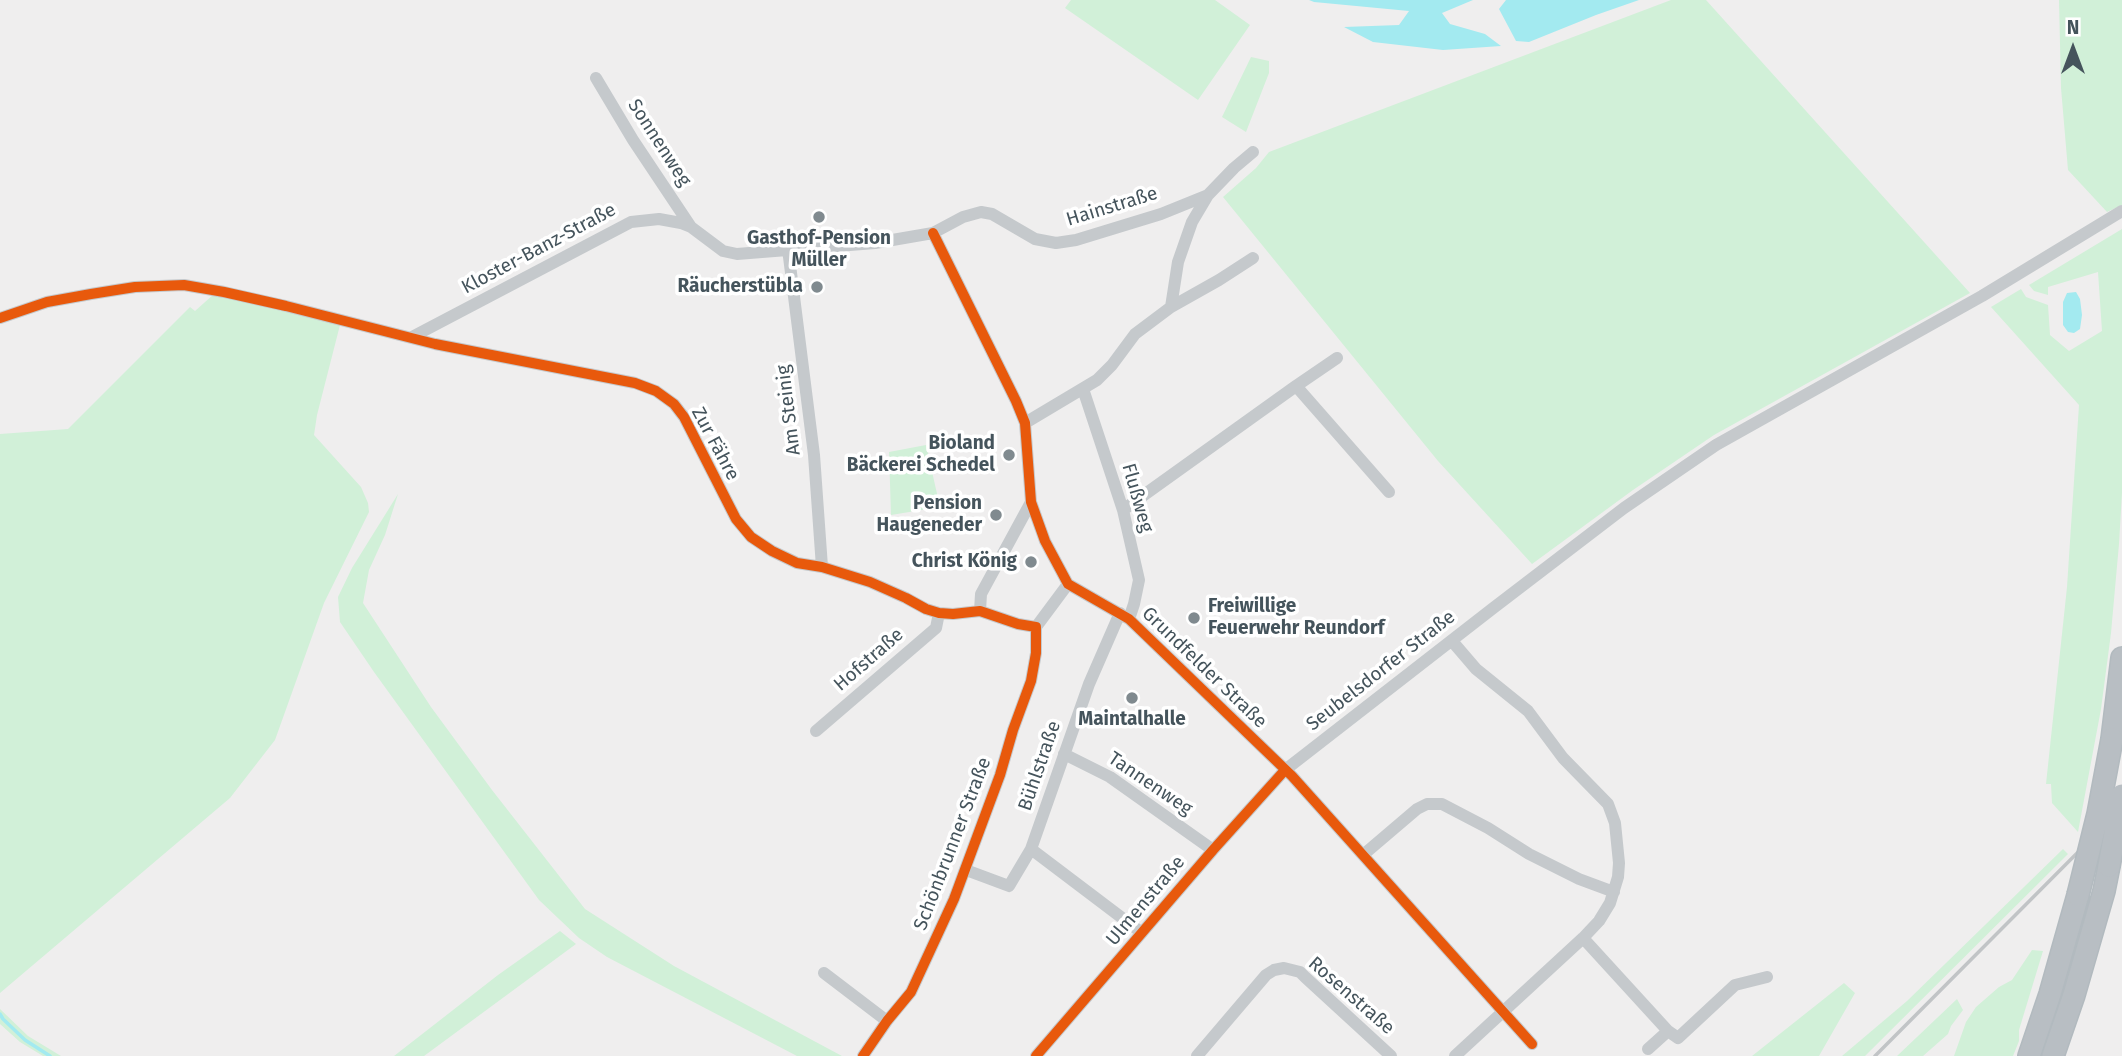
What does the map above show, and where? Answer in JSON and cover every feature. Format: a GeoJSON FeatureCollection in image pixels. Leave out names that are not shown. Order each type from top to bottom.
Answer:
{"type":"FeatureCollection","features":[{"type":"Feature","properties":{"kind":"highway"},"geometry":{"type":"LineString","coordinates":[[2029,1056],[2050,994],[2098,814],[2112,739],[2122,657]]}},
{"type":"Feature","properties":{"kind":"highway"},"geometry":{"type":"LineString","coordinates":[[2053,1056],[2089,942],[2109,866],[2122,795]]}},
{"type":"Feature","properties":{"kind":"street","name":"Sonnenweg"},"geometry":{"type":"LineString","coordinates":[[596,78],[691,228]]}},
{"type":"Feature","properties":{"kind":"street","name":"Hainstraße"},"geometry":{"type":"LineString","coordinates":[[933,233],[962,217],[982,212],[992,214],[1035,239],[1056,243],[1076,240],[1161,214],[1208,195],[1253,152]]}},
{"type":"Feature","properties":{"kind":"street"},"geometry":{"type":"LineString","coordinates":[[1171,307],[1178,261],[1192,222],[1208,195]]}},
{"type":"Feature","properties":{"kind":"street","name":"Seubelsdorfer Straße"},"geometry":{"type":"LineString","coordinates":[[1285,770],[1624,508],[1716,445],[1982,296],[2122,211]]}},
{"type":"Feature","properties":{"kind":"street","name":"Kloster-Banz-Straße"},"geometry":{"type":"LineString","coordinates":[[412,338],[631,222],[659,219],[681,223],[723,251],[737,254],[875,243],[933,233]]}},
{"type":"Feature","properties":{"kind":"street"},"geometry":{"type":"LineString","coordinates":[[933,233],[1025,423],[1031,502],[1045,541],[1068,584],[1036,627]]}},
{"type":"Feature","properties":{"kind":"street","name":"Am Steinig"},"geometry":{"type":"LineString","coordinates":[[788,249],[814,455],[822,567]]}},
{"type":"Feature","properties":{"kind":"street"},"geometry":{"type":"LineString","coordinates":[[1025,423],[1097,380],[1135,334],[1171,307],[1253,258]]}},
{"type":"Feature","properties":{"kind":"street","name":"Zur Fähre"},"geometry":{"type":"LineString","coordinates":[[0,318],[47,302],[91,294],[135,287],[184,285],[236,294],[435,344],[635,383],[656,391],[674,404],[684,418],[736,519],[751,537],[772,551],[797,563],[822,567],[870,582],[939,613],[980,611],[1036,627]]}},
{"type":"Feature","properties":{"kind":"street"},"geometry":{"type":"LineString","coordinates":[[1123,510],[1337,358]]}},
{"type":"Feature","properties":{"kind":"street"},"geometry":{"type":"LineString","coordinates":[[1296,386],[1389,492]]}},
{"type":"Feature","properties":{"kind":"street","name":"Flußweg"},"geometry":{"type":"LineString","coordinates":[[1083,389],[1123,510],[1139,580],[1135,604],[1124,616]]}},
{"type":"Feature","properties":{"kind":"street"},"geometry":{"type":"LineString","coordinates":[[980,611],[981,594],[1031,502]]}},
{"type":"Feature","properties":{"kind":"street","name":"Grundfelder Straße"},"geometry":{"type":"LineString","coordinates":[[1068,584],[1124,616],[1285,770],[1532,1044]]}},
{"type":"Feature","properties":{"kind":"street","name":"Hofstraße"},"geometry":{"type":"LineString","coordinates":[[816,730],[936,628],[939,613]]}},
{"type":"Feature","properties":{"kind":"street","name":"Bühlstraße"},"geometry":{"type":"LineString","coordinates":[[966,870],[1009,886],[1031,849],[1089,684],[1124,616]]}},
{"type":"Feature","properties":{"kind":"street","name":"Schönbrunner Straße"},"geometry":{"type":"LineString","coordinates":[[863,1056],[911,992],[966,870],[1031,681],[1036,653],[1036,627]]}},
{"type":"Feature","properties":{"kind":"street"},"geometry":{"type":"LineString","coordinates":[[1452,640],[1476,669],[1528,711],[1563,758],[1608,804],[1615,823],[1619,863],[1614,892],[1599,921],[1455,1056]]}},
{"type":"Feature","properties":{"kind":"street","name":"Tannenweg"},"geometry":{"type":"LineString","coordinates":[[1063,754],[1110,777],[1213,850]]}},
{"type":"Feature","properties":{"kind":"street","name":"Ulmenstraße"},"geometry":{"type":"LineString","coordinates":[[1036,1056],[1285,770]]}},
{"type":"Feature","properties":{"kind":"street"},"geometry":{"type":"LineString","coordinates":[[1363,855],[1417,809],[1427,804],[1442,804],[1488,828],[1529,854],[1579,879],[1614,892]]}},
{"type":"Feature","properties":{"kind":"street"},"geometry":{"type":"LineString","coordinates":[[1031,849],[1142,933]]}},
{"type":"Feature","properties":{"kind":"street"},"geometry":{"type":"LineString","coordinates":[[1583,938],[1668,1031],[1678,1038],[1735,985],[1767,976]]}},
{"type":"Feature","properties":{"kind":"street","name":"Rosenstraße"},"geometry":{"type":"LineString","coordinates":[[1197,1056],[1266,975],[1284,968],[1300,972],[1391,1056]]}},
{"type":"Feature","properties":{"kind":"street"},"geometry":{"type":"LineString","coordinates":[[824,973],[887,1021]]}},
{"type":"Feature","properties":{"kind":"street"},"geometry":{"type":"LineString","coordinates":[[1648,1049],[1668,1031]]}},
{"type":"Feature","properties":{"kind":"green space"},"geometry":{"type":"Polygon","coordinates":[[[1071,0],[1215,0],[1250,25],[1198,100],[1065,8],[1071,0]]]}},
{"type":"Feature","properties":{"kind":"green space"},"geometry":{"type":"Polygon","coordinates":[[[1671,0],[1706,0],[1970,293],[1714,435],[1532,564],[1438,461],[1223,197],[1256,168],[1269,152],[1671,0]]]}},
{"type":"Feature","properties":{"kind":"green space"},"geometry":{"type":"Polygon","coordinates":[[[2059,0],[2122,0],[2122,205],[2107,212],[2068,170],[2061,88],[2059,0]]]}},
{"type":"Feature","properties":{"kind":"green space"},"geometry":{"type":"Polygon","coordinates":[[[1251,57],[1269,61],[1269,73],[1246,132],[1222,117],[1251,57]]]}},
{"type":"Feature","properties":{"kind":"green space"},"geometry":{"type":"Polygon","coordinates":[[[2122,229],[2122,493],[2119,544],[2101,709],[2078,832],[2052,803],[2051,784],[2046,784],[2067,587],[2079,405],[1991,307],[2021,289],[2026,297],[2048,305],[2050,335],[2069,351],[2102,331],[2098,272],[2048,287],[2048,295],[2034,291],[2029,285],[2122,229]]]}},
{"type":"Feature","properties":{"kind":"green space"},"geometry":{"type":"Polygon","coordinates":[[[214,294],[340,325],[314,435],[361,487],[369,512],[324,603],[275,740],[230,798],[0,993],[0,434],[68,429],[190,307],[195,311],[214,294]]]}},
{"type":"Feature","properties":{"kind":"green space"},"geometry":{"type":"Polygon","coordinates":[[[926,445],[940,507],[891,515],[889,452],[926,445]]]}},
{"type":"Feature","properties":{"kind":"green space"},"geometry":{"type":"Polygon","coordinates":[[[398,494],[385,535],[369,570],[363,603],[431,707],[585,909],[674,966],[842,1056],[797,1056],[607,957],[579,938],[539,900],[340,622],[338,597],[352,568],[398,494]]]}},
{"type":"Feature","properties":{"kind":"green space"},"geometry":{"type":"Polygon","coordinates":[[[2063,849],[2068,854],[1865,1056],[1842,1056],[1907,1001],[2063,849]]]}},
{"type":"Feature","properties":{"kind":"green space"},"geometry":{"type":"Polygon","coordinates":[[[560,931],[576,944],[424,1056],[394,1056],[498,975],[560,931]]]}},
{"type":"Feature","properties":{"kind":"green space"},"geometry":{"type":"Polygon","coordinates":[[[2032,950],[2043,951],[2013,1056],[1954,1056],[1966,1022],[1976,1007],[1999,987],[2012,980],[2032,950]]]}},
{"type":"Feature","properties":{"kind":"green space"},"geometry":{"type":"Polygon","coordinates":[[[1844,983],[1855,993],[1819,1056],[1752,1056],[1844,983]]]}},
{"type":"Feature","properties":{"kind":"green space"},"geometry":{"type":"Polygon","coordinates":[[[1957,999],[1963,1010],[1948,1034],[1923,1056],[1897,1056],[1957,999]]]}},
{"type":"Feature","properties":{"kind":"green space"},"geometry":{"type":"Polygon","coordinates":[[[0,1009],[28,1036],[61,1056],[43,1056],[20,1042],[0,1024],[0,1009]]]}},
{"type":"Feature","properties":{"kind":"water"},"geometry":{"type":"Polygon","coordinates":[[[1309,0],[1473,0],[1442,13],[1450,24],[1485,34],[1501,46],[1443,50],[1373,42],[1344,27],[1399,25],[1409,11],[1309,0]]]}},
{"type":"Feature","properties":{"kind":"water"},"geometry":{"type":"Polygon","coordinates":[[[1506,0],[1639,0],[1529,42],[1516,41],[1499,9],[1506,0]]]}},
{"type":"Feature","properties":{"kind":"water"},"geometry":{"type":"Polygon","coordinates":[[[2076,292],[2080,299],[2082,315],[2080,329],[2074,333],[2068,332],[2063,325],[2063,302],[2067,293],[2076,292]]]}},
{"type":"Feature","properties":{"kind":"waterway"},"geometry":{"type":"LineString","coordinates":[[0,1014],[25,1040],[50,1056]]}},
{"type":"Feature","properties":{"kind":"railway"},"geometry":{"type":"LineString","coordinates":[[1875,1056],[2122,808]]}},
{"type":"Feature","properties":{"kind":"cycle path"},"geometry":{"type":"LineString","coordinates":[[933,233],[1025,423],[1031,502],[1045,541],[1068,584],[1129,619],[1292,776],[1532,1044]]}},
{"type":"Feature","properties":{"kind":"cycle path"},"geometry":{"type":"LineString","coordinates":[[0,318],[47,302],[91,294],[135,287],[184,285],[286,306],[435,344],[635,383],[656,391],[674,404],[684,417],[736,519],[751,537],[772,551],[797,563],[822,567],[870,582],[939,613],[980,611],[1036,627],[1036,653],[1031,681],[954,899],[911,992],[863,1056]]}},
{"type":"Feature","properties":{"kind":"cycle path"},"geometry":{"type":"LineString","coordinates":[[1036,1056],[1285,770]]}},
{"type":"Feature","properties":{"kind":"place","name":"Gasthof-Pension Müller"},"geometry":{"type":"Point","coordinates":[819,217]}},
{"type":"Feature","properties":{"kind":"place","name":"Räucherstübla"},"geometry":{"type":"Point","coordinates":[817,287]}},
{"type":"Feature","properties":{"kind":"place","name":"Bioland Bäckerei Schedel"},"geometry":{"type":"Point","coordinates":[1009,455]}},
{"type":"Feature","properties":{"kind":"place","name":"Pension Haugeneder"},"geometry":{"type":"Point","coordinates":[996,515]}},
{"type":"Feature","properties":{"kind":"place","name":"Christ König"},"geometry":{"type":"Point","coordinates":[1031,562]}},
{"type":"Feature","properties":{"kind":"place","name":"Freiwillige Feuerwehr Reundorf"},"geometry":{"type":"Point","coordinates":[1194,618]}},
{"type":"Feature","properties":{"kind":"place","name":"Maintalhalle"},"geometry":{"type":"Point","coordinates":[1132,698]}}]}
